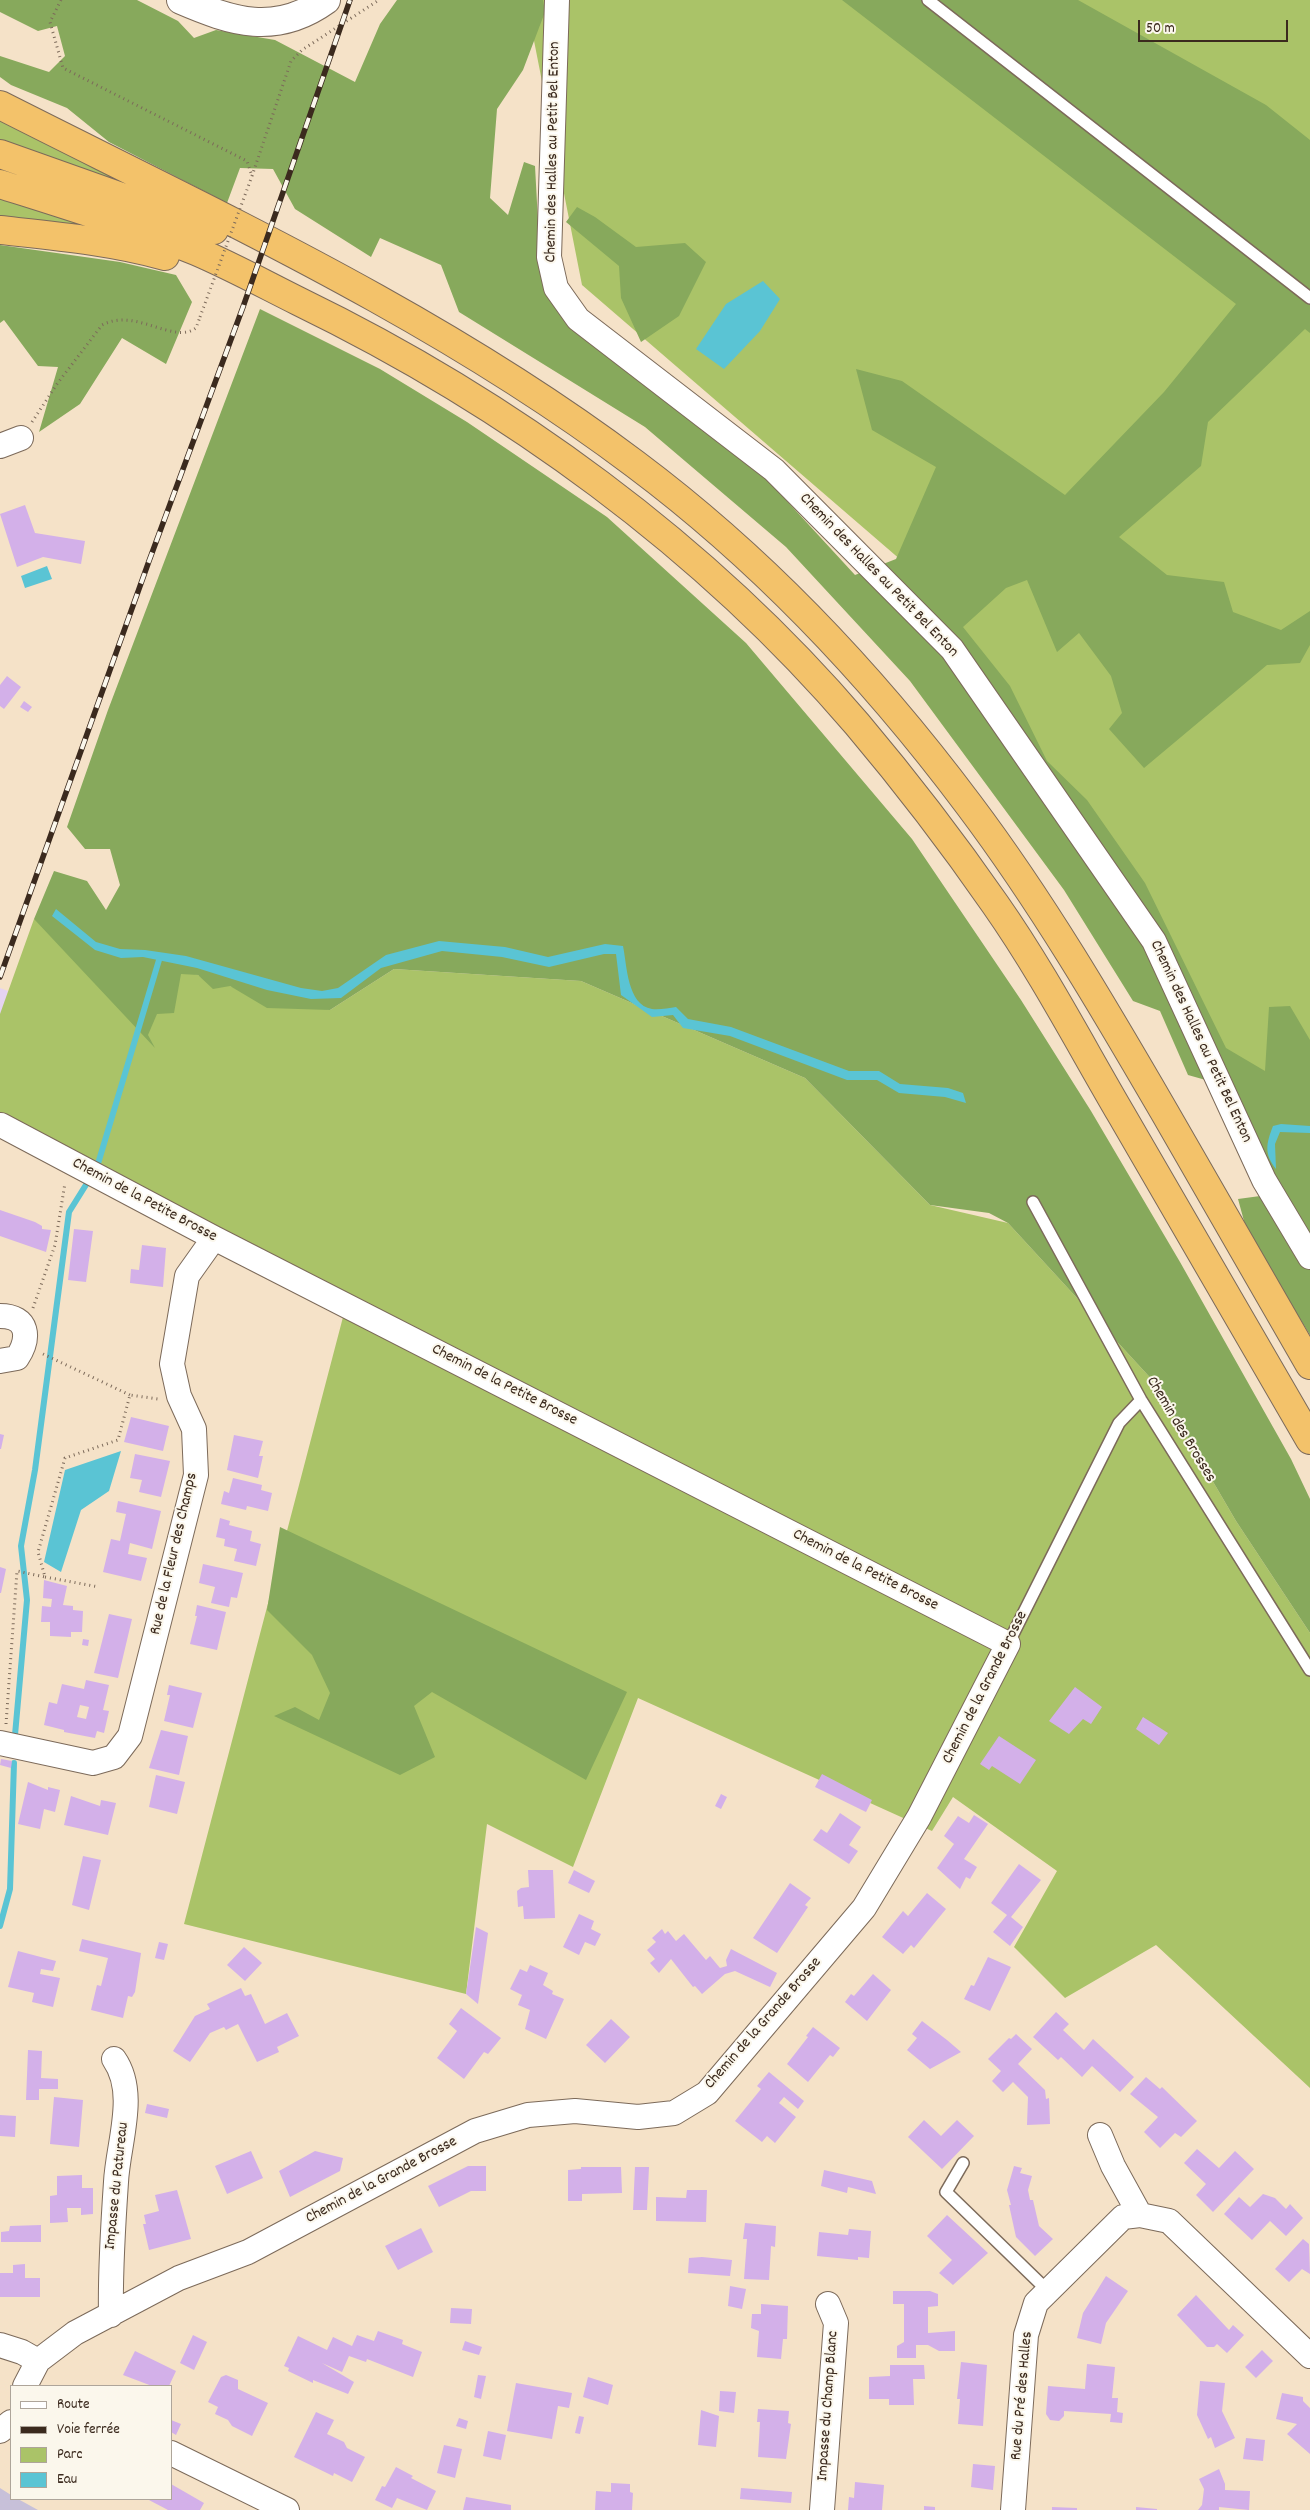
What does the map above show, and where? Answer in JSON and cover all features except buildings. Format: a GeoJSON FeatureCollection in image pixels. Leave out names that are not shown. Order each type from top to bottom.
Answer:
{"type":"FeatureCollection","features":[{"type":"Feature","properties":{"kind":"highway"},"geometry":{"type":"LineString","coordinates":[[0,105],[289,249],[509,376],[639,467],[751,561],[872,684],[970,806],[1059,937],[1120,1035],[1310,1365]]}},
{"type":"Feature","properties":{"kind":"highway"},"geometry":{"type":"LineString","coordinates":[[0,154],[187,219],[383,302]]}},
{"type":"Feature","properties":{"kind":"highway"},"geometry":{"type":"LineString","coordinates":[[0,184],[106,218],[199,253],[336,319],[419,364],[498,414],[622,501],[748,610],[856,722],[906,783],[998,909],[1069,1024],[1310,1440]]}},
{"type":"Feature","properties":{"kind":"highway"},"geometry":{"type":"LineString","coordinates":[[0,230],[141,249],[202,266],[336,319]]}},
{"type":"Feature","properties":{"kind":"street"},"geometry":{"type":"LineString","coordinates":[[181,0],[221,17],[249,21],[280,22],[300,15],[326,0]]}},
{"type":"Feature","properties":{"kind":"street","name":"Chemin des Halles au Petit Bel Enton"},"geometry":{"type":"LineString","coordinates":[[557,0],[549,257],[556,288],[578,319],[774,470],[952,649],[1154,942],[1264,1180],[1310,1257]]}},
{"type":"Feature","properties":{"kind":"street","name":"Chemin de la Petite Brosse"},"geometry":{"type":"LineString","coordinates":[[2,1125],[214,1238],[1008,1644]]}},
{"type":"Feature","properties":{"kind":"street","name":"Rue de la Fleur des Champs"},"geometry":{"type":"LineString","coordinates":[[1,1743],[93,1763],[114,1757],[130,1736],[196,1475],[194,1429],[179,1396],[172,1364],[187,1276],[214,1238]]}},
{"type":"Feature","properties":{"kind":"street"},"geometry":{"type":"LineString","coordinates":[[0,1316],[10,1316],[24,1327],[25,1345],[17,1358],[0,1361]]}},
{"type":"Feature","properties":{"kind":"street","name":"Chemin de la Grande Brosse"},"geometry":{"type":"LineString","coordinates":[[26,2385],[38,2361],[75,2333],[179,2278],[248,2252],[475,2131],[528,2115],[575,2111],[638,2117],[674,2112],[707,2093],[864,1908],[919,1817],[1008,1644]]}},
{"type":"Feature","properties":{"kind":"street","name":"Impasse du Patureau"},"geometry":{"type":"LineString","coordinates":[[111,2314],[110,2271],[116,2178],[126,2112],[122,2071],[114,2059]]}},
{"type":"Feature","properties":{"kind":"street"},"geometry":{"type":"LineString","coordinates":[[1100,2135],[1113,2166],[1140,2214],[1169,2221],[1310,2356]]}},
{"type":"Feature","properties":{"kind":"street","name":"Rue du Pré des Halles"},"geometry":{"type":"LineString","coordinates":[[1013,2510],[1026,2335],[1036,2303],[1047,2290],[1123,2217],[1140,2214]]}},
{"type":"Feature","properties":{"kind":"street","name":"Impasse du Champ Blanc"},"geometry":{"type":"LineString","coordinates":[[822,2510],[836,2323],[828,2304]]}},
{"type":"Feature","properties":{"kind":"street"},"geometry":{"type":"LineString","coordinates":[[0,2345],[22,2352],[38,2361]]}},
{"type":"Feature","properties":{"kind":"street"},"geometry":{"type":"LineString","coordinates":[[172,2453],[287,2510]]}},
{"type":"Feature","properties":{"kind":"lane"},"geometry":{"type":"LineString","coordinates":[[928,0],[1310,298]]}},
{"type":"Feature","properties":{"kind":"lane","name":"Chemin des Brosses"},"geometry":{"type":"LineString","coordinates":[[1033,1202],[1141,1400],[1310,1670]]}},
{"type":"Feature","properties":{"kind":"lane","name":"Chemin de la Grande Brosse"},"geometry":{"type":"LineString","coordinates":[[1008,1644],[1119,1423],[1141,1400]]}},
{"type":"Feature","properties":{"kind":"lane"},"geometry":{"type":"LineString","coordinates":[[963,2163],[946,2192],[1047,2290]]}},
{"type":"Feature","properties":{"kind":"path"},"geometry":{"type":"LineString","coordinates":[[61,0],[50,22],[62,68],[247,161],[252,176]]}},
{"type":"Feature","properties":{"kind":"path"},"geometry":{"type":"LineString","coordinates":[[10,442],[102,326],[111,320],[123,319],[184,334],[196,328],[252,176],[291,61],[309,45],[379,0]]}},
{"type":"Feature","properties":{"kind":"path"},"geometry":{"type":"LineString","coordinates":[[24,1327],[32,1312],[55,1245],[68,1160]]}},
{"type":"Feature","properties":{"kind":"path"},"geometry":{"type":"LineString","coordinates":[[37,1351],[130,1395],[167,1400],[169,1407],[185,1410]]}},
{"type":"Feature","properties":{"kind":"path"},"geometry":{"type":"LineString","coordinates":[[45,1578],[38,1552],[65,1458],[118,1440],[130,1395]]}},
{"type":"Feature","properties":{"kind":"path"},"geometry":{"type":"LineString","coordinates":[[1,1743],[5,1727],[17,1571],[98,1587]]}},
{"type":"Feature","properties":{"kind":"shaded area"},"geometry":{"type":"Polygon","coordinates":[[[0,988],[8,991],[0,1020],[0,988]]]}},
{"type":"Feature","properties":{"kind":"shaded area"},"geometry":{"type":"Polygon","coordinates":[[[0,2488],[10,2494],[10,2500],[20,2500],[38,2510],[0,2510],[0,2488]]]}},
{"type":"Feature","properties":{"kind":"green space"},"geometry":{"type":"Polygon","coordinates":[[[0,0],[137,0],[178,21],[194,38],[216,30],[275,40],[355,82],[380,24],[397,0],[543,0],[545,12],[523,70],[497,109],[490,198],[508,215],[524,162],[535,166],[541,277],[577,331],[763,475],[855,575],[896,559],[936,467],[872,430],[856,369],[902,381],[1065,495],[1164,392],[1236,304],[842,0],[1078,0],[1266,105],[1310,140],[1310,333],[1305,329],[1208,422],[1201,466],[1119,537],[1167,575],[1224,582],[1233,612],[1281,630],[1310,611],[1310,645],[1300,663],[1267,665],[1144,768],[1109,729],[1122,713],[1111,676],[1079,633],[1057,652],[1027,580],[1006,588],[963,627],[1010,686],[1047,761],[1087,800],[1145,883],[1226,1048],[1265,1071],[1269,1007],[1290,1006],[1310,1040],[1310,1335],[1247,1232],[1238,1199],[1275,1194],[1227,1086],[1188,1075],[1160,1011],[1133,1001],[1064,890],[910,681],[786,547],[645,427],[459,312],[441,265],[380,238],[371,257],[295,209],[273,169],[240,168],[227,203],[109,142],[67,108],[11,85],[0,77],[0,56],[49,72],[65,56],[57,26],[38,31],[0,12],[0,0]]]}},
{"type":"Feature","properties":{"kind":"green space"},"geometry":{"type":"Polygon","coordinates":[[[526,0],[1310,0],[1310,1198],[931,586],[582,285],[526,0]]]}},
{"type":"Feature","properties":{"kind":"green space"},"geometry":{"type":"Polygon","coordinates":[[[0,115],[124,180],[130,187],[0,141],[0,115]]]}},
{"type":"Feature","properties":{"kind":"green space"},"geometry":{"type":"Polygon","coordinates":[[[0,196],[114,233],[0,218],[0,196]]]}},
{"type":"Feature","properties":{"kind":"green space"},"geometry":{"type":"Polygon","coordinates":[[[577,207],[595,217],[636,247],[685,243],[706,262],[679,316],[641,342],[621,298],[619,266],[566,222],[577,207]]]}},
{"type":"Feature","properties":{"kind":"green space"},"geometry":{"type":"Polygon","coordinates":[[[0,245],[120,262],[176,275],[192,302],[166,364],[122,338],[80,404],[39,432],[58,367],[38,366],[4,320],[0,323],[0,245]]]}},
{"type":"Feature","properties":{"kind":"green space"},"geometry":{"type":"Polygon","coordinates":[[[260,309],[380,369],[467,422],[607,517],[746,643],[912,839],[1021,1000],[1091,1111],[1180,1262],[1291,1459],[1310,1499],[1310,1633],[1236,1521],[1156,1384],[1008,1223],[989,1213],[930,1205],[805,1078],[581,981],[394,969],[330,1010],[267,1008],[230,986],[213,989],[198,975],[181,974],[174,1013],[157,1014],[148,1035],[155,1048],[34,919],[54,871],[87,881],[106,910],[120,885],[110,849],[85,849],[67,827],[108,710],[260,309]]]}},
{"type":"Feature","properties":{"kind":"green space"},"geometry":{"type":"Polygon","coordinates":[[[34,919],[230,986],[330,1010],[394,969],[581,981],[805,1078],[930,1205],[1008,1223],[1156,1384],[1236,1521],[1310,1633],[1310,2088],[1156,1945],[1065,1998],[1014,1947],[1057,1871],[953,1797],[932,1831],[638,1698],[573,1867],[487,1824],[466,1994],[184,1924],[348,1298],[0,1138],[0,1014],[34,919]]]}},
{"type":"Feature","properties":{"kind":"green space"},"geometry":{"type":"Polygon","coordinates":[[[280,1527],[627,1692],[586,1780],[432,1692],[414,1706],[435,1757],[400,1775],[274,1716],[295,1707],[319,1720],[330,1693],[312,1655],[267,1610],[280,1527]]]}},
{"type":"Feature","properties":{"kind":"water"},"geometry":{"type":"Polygon","coordinates":[[[763,281],[780,299],[760,331],[724,369],[696,349],[726,304],[763,281]]]}},
{"type":"Feature","properties":{"kind":"water"},"geometry":{"type":"Polygon","coordinates":[[[47,566],[52,579],[25,588],[21,576],[47,566]]]}},
{"type":"Feature","properties":{"kind":"water"},"geometry":{"type":"Polygon","coordinates":[[[56,909],[96,942],[120,949],[145,950],[186,956],[301,988],[322,991],[338,988],[386,955],[439,941],[505,947],[548,957],[605,944],[623,946],[627,973],[633,992],[637,1000],[644,1006],[652,1009],[676,1007],[688,1019],[731,1027],[849,1071],[879,1071],[900,1084],[948,1088],[963,1093],[966,1103],[945,1097],[899,1093],[877,1080],[847,1080],[730,1036],[683,1028],[673,1015],[652,1017],[621,995],[616,954],[604,954],[549,967],[502,957],[442,951],[381,968],[341,998],[311,999],[267,990],[197,968],[143,957],[121,958],[95,950],[52,916],[56,909]]]}},
{"type":"Feature","properties":{"kind":"water"},"geometry":{"type":"Polygon","coordinates":[[[1281,1124],[1310,1126],[1310,1133],[1280,1132],[1275,1144],[1276,1169],[1269,1158],[1267,1149],[1273,1126],[1281,1124]]]}},
{"type":"Feature","properties":{"kind":"water"},"geometry":{"type":"Polygon","coordinates":[[[121,1451],[109,1491],[81,1510],[61,1572],[44,1562],[65,1470],[121,1451]]]}},
{"type":"Feature","properties":{"kind":"waterway"},"geometry":{"type":"LineString","coordinates":[[97,1167],[159,960]]}},
{"type":"Feature","properties":{"kind":"waterway"},"geometry":{"type":"LineString","coordinates":[[15,1735],[27,1600],[21,1546],[35,1470],[69,1212],[89,1180]]}},
{"type":"Feature","properties":{"kind":"waterway"},"geometry":{"type":"LineString","coordinates":[[0,1926],[10,1889],[14,1763]]}},
{"type":"Feature","properties":{"kind":"railway"},"geometry":{"type":"LineString","coordinates":[[0,977],[149,561],[243,307],[350,0]]}}]}
